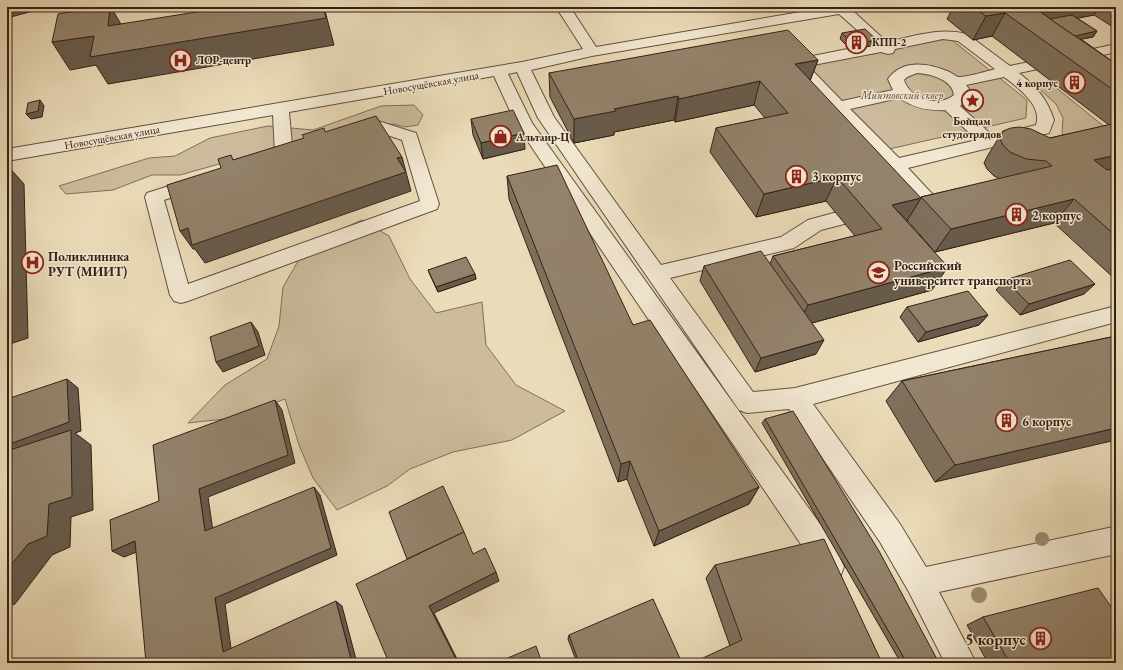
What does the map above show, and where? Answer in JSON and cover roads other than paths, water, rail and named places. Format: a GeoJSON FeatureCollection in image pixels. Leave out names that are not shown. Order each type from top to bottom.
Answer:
{"type":"FeatureCollection","features":[{"type":"Feature","properties":{"kind":"street"},"geometry":{"type":"LineString","coordinates":[[562,7],[592,52]]}},
{"type":"Feature","properties":{"kind":"street"},"geometry":{"type":"LineString","coordinates":[[848,8],[884,46],[910,69]]}},
{"type":"Feature","properties":{"kind":"street","name":"Новосущёвская улица"},"geometry":{"type":"LineString","coordinates":[[7,155],[522,67],[592,52],[848,8]]}},
{"type":"Feature","properties":{"kind":"street"},"geometry":{"type":"LineString","coordinates":[[892,206],[926,197],[797,64],[943,35],[962,37],[1026,86],[1040,103],[1046,120],[1048,134],[990,142],[895,165]]}},
{"type":"Feature","properties":{"kind":"street"},"geometry":{"type":"LineString","coordinates":[[1061,60],[1116,48]]}},
{"type":"Feature","properties":{"kind":"street"},"geometry":{"type":"LineString","coordinates":[[956,82],[1033,66]]}},
{"type":"Feature","properties":{"kind":"street"},"geometry":{"type":"LineString","coordinates":[[522,67],[546,118],[747,403],[795,398],[1116,314]]}},
{"type":"Feature","properties":{"kind":"street"},"geometry":{"type":"LineString","coordinates":[[910,69],[935,71],[947,76],[956,82],[961,89],[962,96],[958,101],[949,105],[937,106],[924,104],[912,99],[902,93],[896,86],[896,78],[900,73],[910,69]]}},
{"type":"Feature","properties":{"kind":"street"},"geometry":{"type":"LineString","coordinates":[[499,71],[524,124],[823,552],[839,587]]}},
{"type":"Feature","properties":{"kind":"street"},"geometry":{"type":"LineString","coordinates":[[839,107],[902,93]]}},
{"type":"Feature","properties":{"kind":"street"},"geometry":{"type":"LineString","coordinates":[[949,105],[990,142]]}},
{"type":"Feature","properties":{"kind":"street"},"geometry":{"type":"LineString","coordinates":[[248,167],[292,153],[281,108]]}},
{"type":"Feature","properties":{"kind":"street"},"geometry":{"type":"LineString","coordinates":[[212,179],[154,197],[181,295],[430,204],[410,137],[378,126],[335,140]]}},
{"type":"Feature","properties":{"kind":"street"},"geometry":{"type":"LineString","coordinates":[[656,274],[787,243],[814,225],[841,218]]}},
{"type":"Feature","properties":{"kind":"street"},"geometry":{"type":"LineString","coordinates":[[795,398],[890,533],[919,582],[962,663]]}},
{"type":"Feature","properties":{"kind":"street"},"geometry":{"type":"LineString","coordinates":[[919,582],[1112,541],[1116,542]]}},
{"type":"Feature","properties":{"kind":"place","name":"КПП-2"},"geometry":{"type":"Point","coordinates":[857,42]}},
{"type":"Feature","properties":{"kind":"place","name":"ЛОР-центр"},"geometry":{"type":"Point","coordinates":[180,60]}},
{"type":"Feature","properties":{"kind":"place","name":"4 корпус"},"geometry":{"type":"Point","coordinates":[1074,83]}},
{"type":"Feature","properties":{"kind":"place","name":"Бойцам студотрядов"},"geometry":{"type":"Point","coordinates":[972,101]}},
{"type":"Feature","properties":{"kind":"place","name":"Альтаир-Ц"},"geometry":{"type":"Point","coordinates":[501,137]}},
{"type":"Feature","properties":{"kind":"place","name":"3 корпус"},"geometry":{"type":"Point","coordinates":[797,176]}},
{"type":"Feature","properties":{"kind":"place","name":"2 корпус"},"geometry":{"type":"Point","coordinates":[1016,215]}},
{"type":"Feature","properties":{"kind":"place","name":"Поликлиника РУТ (МИИТ)"},"geometry":{"type":"Point","coordinates":[32,263]}},
{"type":"Feature","properties":{"kind":"place","name":"Российский университет транспорта"},"geometry":{"type":"Point","coordinates":[878,272]}},
{"type":"Feature","properties":{"kind":"place","name":"6 корпус"},"geometry":{"type":"Point","coordinates":[1007,421]}},
{"type":"Feature","properties":{"kind":"place","name":"5 корпус"},"geometry":{"type":"Point","coordinates":[1041,639]}},
{"type":"Feature","properties":{"kind":"park label","name":"Миитовский сквер"},"geometry":{"type":"Point","coordinates":[902,95]}}]}
